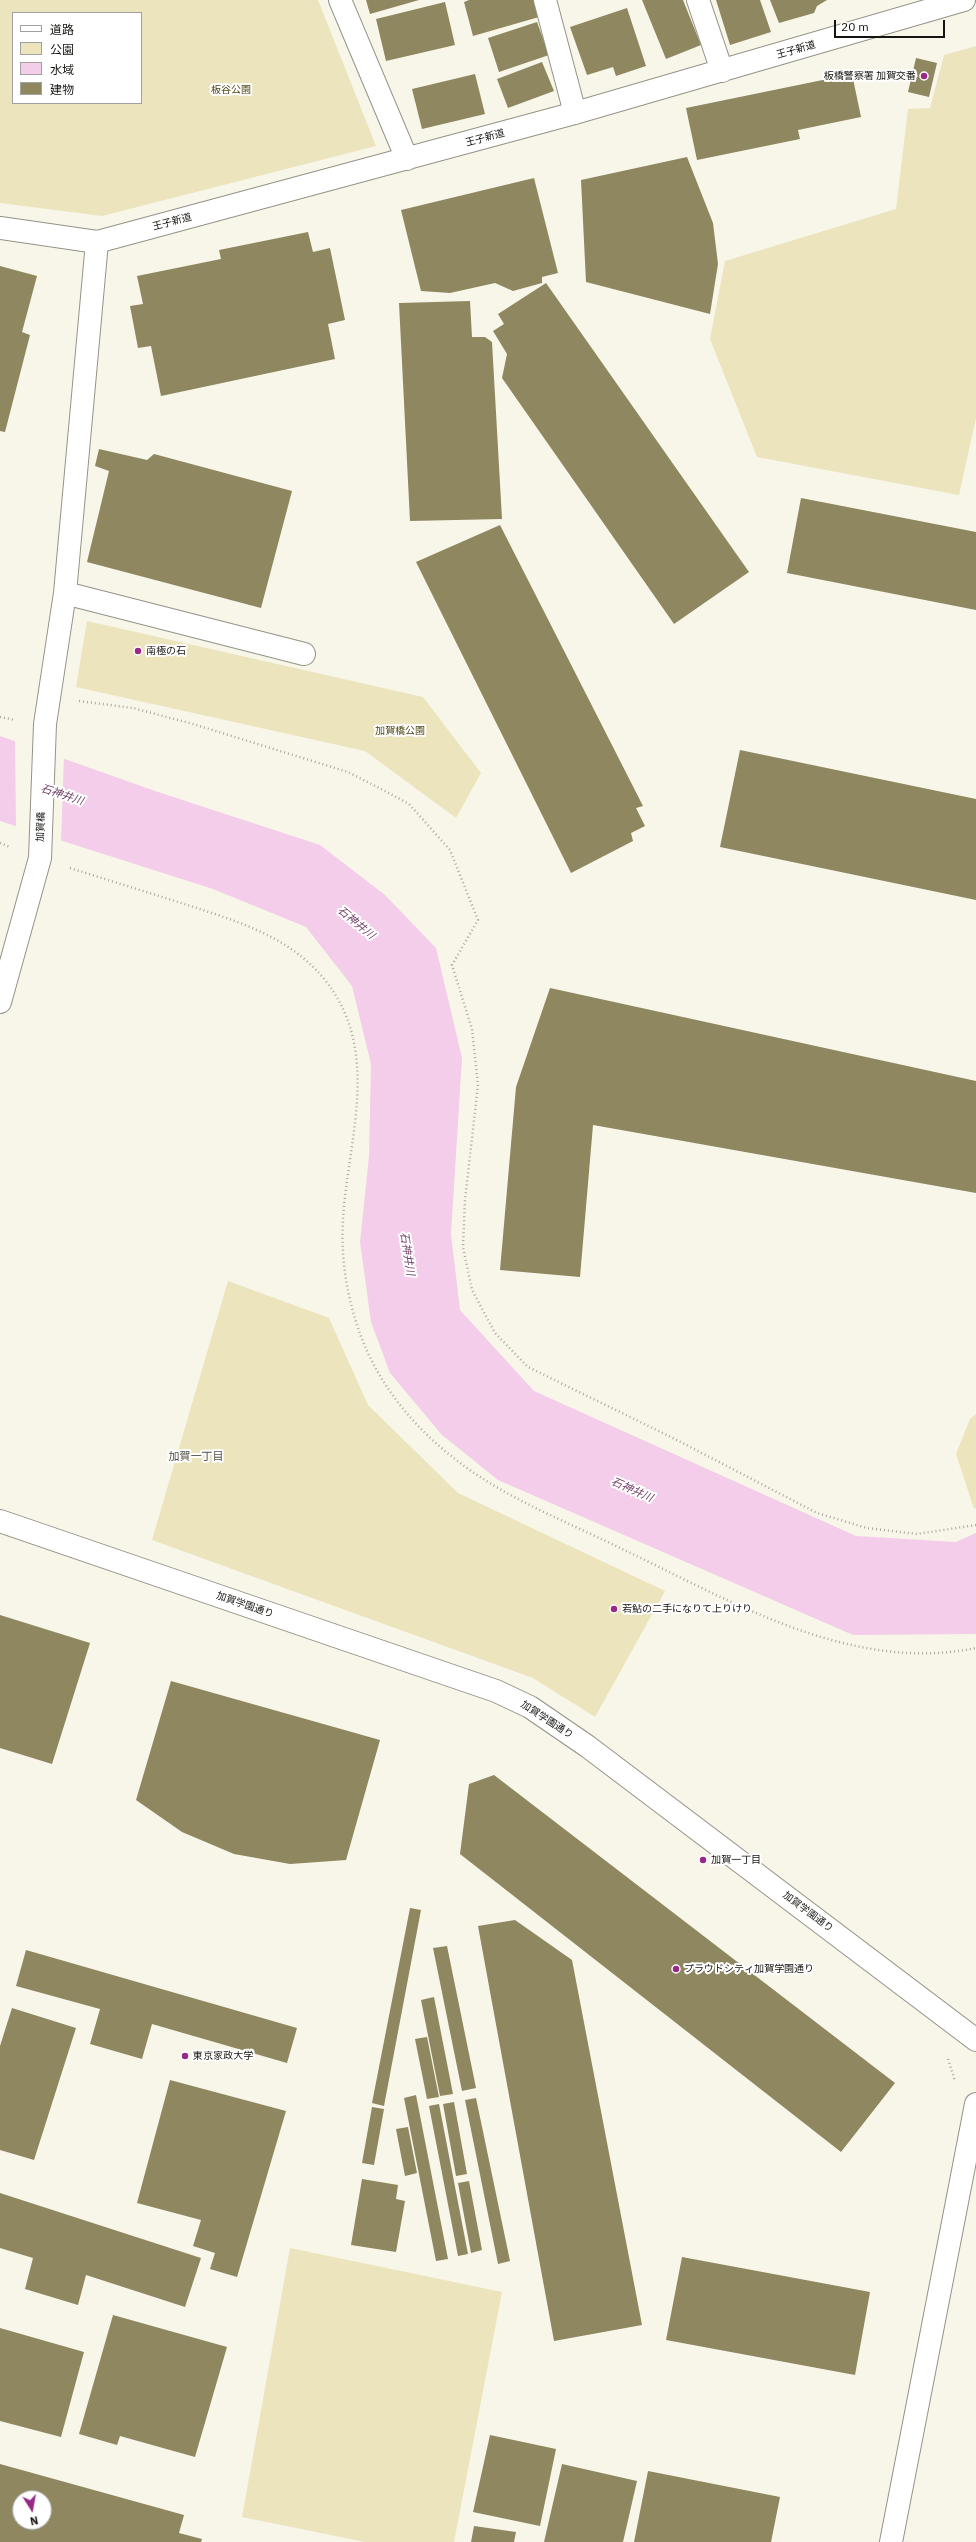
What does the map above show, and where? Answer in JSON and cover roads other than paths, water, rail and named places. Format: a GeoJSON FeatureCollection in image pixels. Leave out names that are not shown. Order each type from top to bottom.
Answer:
{"type":"FeatureCollection","features":[{"type":"Feature","properties":{"kind":"street"},"geometry":{"type":"LineString","coordinates":[[340,0],[407,159]]}},
{"type":"Feature","properties":{"kind":"street"},"geometry":{"type":"LineString","coordinates":[[545,0],[575,113]]}},
{"type":"Feature","properties":{"kind":"street"},"geometry":{"type":"LineString","coordinates":[[698,0],[722,71]]}},
{"type":"Feature","properties":{"kind":"street","name":"王子新道"},"geometry":{"type":"LineString","coordinates":[[0,228],[97,242],[575,113],[964,0]]}},
{"type":"Feature","properties":{"kind":"street","name":"加賀橋"},"geometry":{"type":"LineString","coordinates":[[0,1002],[40,858],[46,724],[65,593],[97,242]]}},
{"type":"Feature","properties":{"kind":"street"},"geometry":{"type":"LineString","coordinates":[[65,593],[304,654]]}},
{"type":"Feature","properties":{"kind":"street","name":"加賀学園通り"},"geometry":{"type":"LineString","coordinates":[[0,1521],[496,1691],[530,1707],[587,1746],[976,2040]]}},
{"type":"Feature","properties":{"kind":"street"},"geometry":{"type":"LineString","coordinates":[[891,2542],[976,2104]]}},
{"type":"Feature","properties":{"kind":"water","name":"石神井川"},"geometry":{"type":"Polygon","coordinates":[[[0,736],[155,791],[320,845],[385,895],[436,948],[462,1058],[451,1234],[460,1310],[534,1391],[856,1536],[956,1542],[976,1533],[976,1634],[853,1635],[498,1480],[442,1435],[390,1373],[371,1322],[360,1242],[369,1156],[371,1064],[352,986],[306,927],[213,889],[0,821],[0,736]]]}},
{"type":"Feature","properties":{"kind":"place","name":"板橋警察署 加賀交番"},"geometry":{"type":"Point","coordinates":[924,76]}},
{"type":"Feature","properties":{"kind":"place","name":"南極の石"},"geometry":{"type":"Point","coordinates":[138,651]}},
{"type":"Feature","properties":{"kind":"place","name":"若鮎の二手になりて上りけり"},"geometry":{"type":"Point","coordinates":[614,1609]}},
{"type":"Feature","properties":{"kind":"place","name":"加賀一丁目"},"geometry":{"type":"Point","coordinates":[703,1860]}},
{"type":"Feature","properties":{"kind":"place","name":"プラウドシティ加賀学園通り"},"geometry":{"type":"Point","coordinates":[676,1969]}},
{"type":"Feature","properties":{"kind":"place","name":"東京家政大学"},"geometry":{"type":"Point","coordinates":[185,2056]}},
{"type":"Feature","properties":{"kind":"district","name":"加賀一丁目"},"geometry":{"type":"Point","coordinates":[196,1457]}},
{"type":"Feature","properties":{"kind":"park label","name":"板谷公園"},"geometry":{"type":"Point","coordinates":[231,90]}},
{"type":"Feature","properties":{"kind":"park label","name":"加賀橋公園"},"geometry":{"type":"Point","coordinates":[400,731]}}]}
